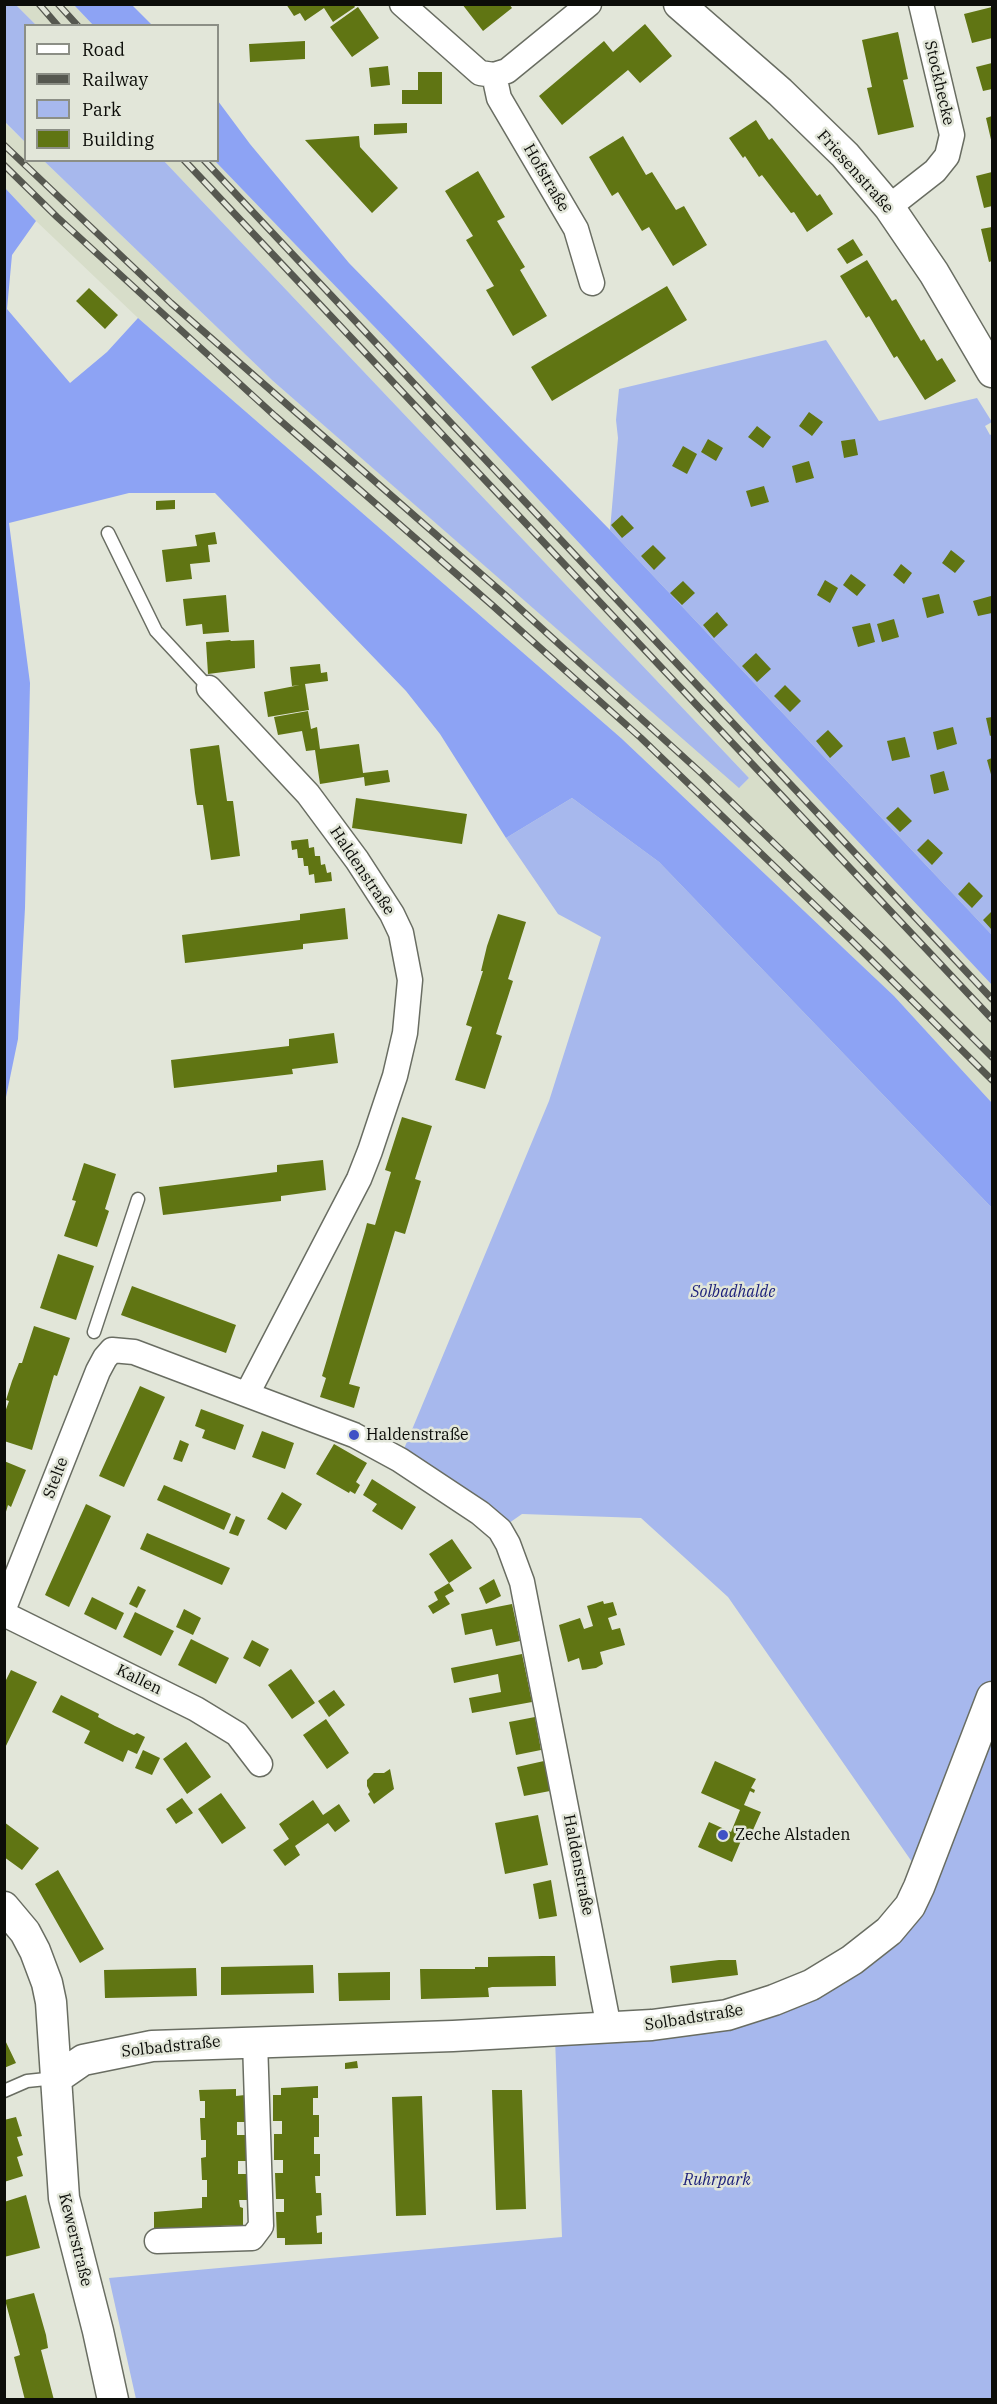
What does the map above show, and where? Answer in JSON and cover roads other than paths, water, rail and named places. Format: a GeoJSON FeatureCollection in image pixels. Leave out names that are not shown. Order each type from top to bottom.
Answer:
{"type":"FeatureCollection","features":[{"type":"Feature","properties":{"kind":"street"},"geometry":{"type":"LineString","coordinates":[[402,4],[480,73],[494,75],[507,71],[589,4]]}},
{"type":"Feature","properties":{"kind":"street","name":"Friesenstraße"},"geometry":{"type":"LineString","coordinates":[[679,4],[780,92],[845,155],[889,207],[934,273],[993,372]]}},
{"type":"Feature","properties":{"kind":"street","name":"Stockhecke"},"geometry":{"type":"LineString","coordinates":[[889,207],[935,171],[947,156],[952,135],[921,4]]}},
{"type":"Feature","properties":{"kind":"street","name":"Hofstraße"},"geometry":{"type":"LineString","coordinates":[[494,75],[499,98],[576,230],[592,283]]}},
{"type":"Feature","properties":{"kind":"street","name":"Haldenstraße"},"geometry":{"type":"LineString","coordinates":[[208,688],[308,794],[357,860],[392,914],[401,933],[410,980],[408,1015],[403,1043],[370,1151],[354,1189],[247,1394]]}},
{"type":"Feature","properties":{"kind":"street","name":"Haldenstraße"},"geometry":{"type":"LineString","coordinates":[[112,1350],[134,1352],[338,1428],[400,1460],[500,1530],[519,1574],[529,1614],[609,2028]]}},
{"type":"Feature","properties":{"kind":"street","name":"Stelte"},"geometry":{"type":"LineString","coordinates":[[4,1608],[98,1371],[112,1350]]}},
{"type":"Feature","properties":{"kind":"street","name":"Kallen"},"geometry":{"type":"LineString","coordinates":[[4,1614],[196,1709],[237,1734],[260,1764]]}},
{"type":"Feature","properties":{"kind":"street","name":"Solbadstraße"},"geometry":{"type":"LineString","coordinates":[[57,2078],[83,2060],[161,2045],[453,2036],[609,2028],[727,2015],[774,2000],[833,1973],[889,1931],[910,1906],[993,1697]]}},
{"type":"Feature","properties":{"kind":"street","name":"Kewerstraße"},"geometry":{"type":"LineString","coordinates":[[4,1907],[25,1932],[41,1965],[51,2001],[64,2198],[113,2400]]}},
{"type":"Feature","properties":{"kind":"street"},"geometry":{"type":"LineString","coordinates":[[157,2241],[252,2238],[261,2226],[255,2041]]}},
{"type":"Feature","properties":{"kind":"lane","name":"Haldenstraße"},"geometry":{"type":"LineString","coordinates":[[108,532],[135,584],[152,625],[208,688]]}},
{"type":"Feature","properties":{"kind":"lane"},"geometry":{"type":"LineString","coordinates":[[94,1332],[138,1199]]}},
{"type":"Feature","properties":{"kind":"lane"},"geometry":{"type":"LineString","coordinates":[[4,2091],[27,2080],[57,2078]]}},
{"type":"Feature","properties":{"kind":"railway"},"geometry":{"type":"LineString","coordinates":[[39,4],[56,24]]}},
{"type":"Feature","properties":{"kind":"railway"},"geometry":{"type":"LineString","coordinates":[[58,4],[76,24]]}},
{"type":"Feature","properties":{"kind":"railway"},"geometry":{"type":"LineString","coordinates":[[4,145],[171,303],[505,595],[700,772],[883,948],[992,1057]]}},
{"type":"Feature","properties":{"kind":"railway"},"geometry":{"type":"LineString","coordinates":[[186,162],[992,1019]]}},
{"type":"Feature","properties":{"kind":"railway"},"geometry":{"type":"LineString","coordinates":[[206,162],[992,999]]}},
{"type":"Feature","properties":{"kind":"railway"},"geometry":{"type":"LineString","coordinates":[[4,165],[57,217],[275,416],[641,738],[852,941],[992,1080]]}},
{"type":"Feature","properties":{"kind":"place","name":"Haldenstraße"},"geometry":{"type":"Point","coordinates":[354,1435]}},
{"type":"Feature","properties":{"kind":"place","name":"Zeche Alstaden"},"geometry":{"type":"Point","coordinates":[723,1835]}},
{"type":"Feature","properties":{"kind":"park label","name":"Solbadhalde"},"geometry":{"type":"Point","coordinates":[733,1292]}},
{"type":"Feature","properties":{"kind":"park label","name":"Ruhrpark"},"geometry":{"type":"Point","coordinates":[717,2180]}}]}
